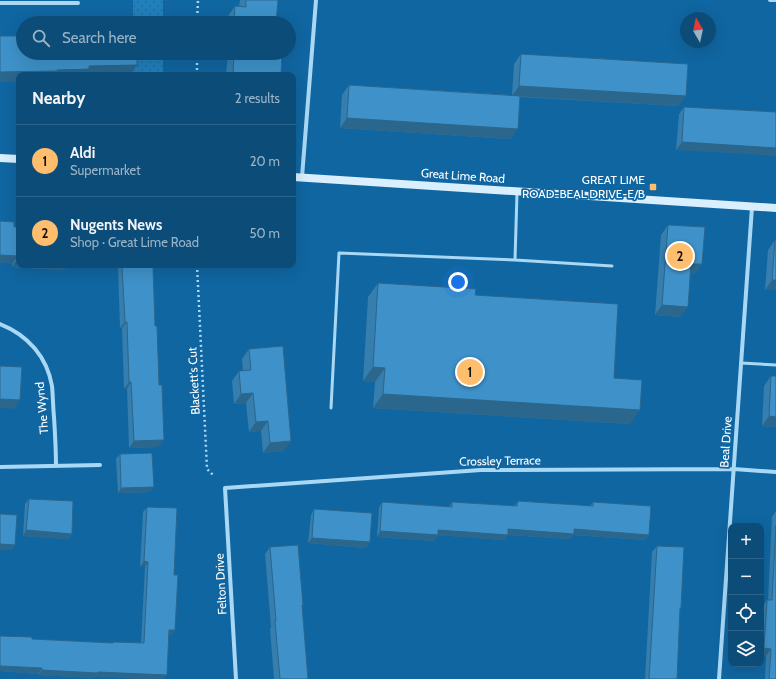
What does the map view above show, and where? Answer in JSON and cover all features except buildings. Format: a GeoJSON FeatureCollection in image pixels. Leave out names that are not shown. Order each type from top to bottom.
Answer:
{"type":"FeatureCollection","features":[{"type":"Feature","properties":{"kind":"main road"},"geometry":{"type":"LineString","coordinates":[[0,158],[16,159]]}},
{"type":"Feature","properties":{"kind":"main road","name":"Great Lime Road"},"geometry":{"type":"LineString","coordinates":[[296,177],[776,208]]}},
{"type":"Feature","properties":{"kind":"street"},"geometry":{"type":"LineString","coordinates":[[302,177],[316,0]]}},
{"type":"Feature","properties":{"kind":"street"},"geometry":{"type":"LineString","coordinates":[[770,0],[776,0]]}},
{"type":"Feature","properties":{"kind":"street"},"geometry":{"type":"LineString","coordinates":[[0,3],[78,4]]}},
{"type":"Feature","properties":{"kind":"street","name":"Beal Drive"},"geometry":{"type":"LineString","coordinates":[[719,679],[752,206]]}},
{"type":"Feature","properties":{"kind":"street","name":"The Wynd"},"geometry":{"type":"LineString","coordinates":[[0,324],[9,327],[24,336],[38,352],[47,369],[52,386],[56,466]]}},
{"type":"Feature","properties":{"kind":"street"},"geometry":{"type":"LineString","coordinates":[[0,467],[100,465]]}},
{"type":"Feature","properties":{"kind":"street","name":"Crossley Terrace"},"geometry":{"type":"LineString","coordinates":[[225,488],[481,470],[734,469],[776,472]]}},
{"type":"Feature","properties":{"kind":"street","name":"Felton Drive"},"geometry":{"type":"LineString","coordinates":[[225,488],[236,679]]}},
{"type":"Feature","properties":{"kind":"lane"},"geometry":{"type":"LineString","coordinates":[[515,260],[518,191]]}},
{"type":"Feature","properties":{"kind":"lane"},"geometry":{"type":"LineString","coordinates":[[331,408],[339,253],[515,260],[612,266]]}},
{"type":"Feature","properties":{"kind":"lane"},"geometry":{"type":"LineString","coordinates":[[741,363],[776,365]]}},
{"type":"Feature","properties":{"kind":"path"},"geometry":{"type":"LineString","coordinates":[[198,0],[198,16]]}},
{"type":"Feature","properties":{"kind":"path"},"geometry":{"type":"LineString","coordinates":[[197,60],[197,72]]}},
{"type":"Feature","properties":{"kind":"path","name":"Blackett's Cut"},"geometry":{"type":"LineString","coordinates":[[197,268],[207,469],[225,488]]}},
{"type":"Feature","properties":{"kind":"shaded area"},"geometry":{"type":"Polygon","coordinates":[[[133,0],[163,0],[163,16],[133,16],[133,0]]]}},
{"type":"Feature","properties":{"kind":"shaded area"},"geometry":{"type":"Polygon","coordinates":[[[132,60],[163,60],[163,72],[132,72],[132,60]]]}},
{"type":"Feature","properties":{"kind":"place","name":"GREAT LIME ROAD-BEAL DRIVE-E/B"},"geometry":{"type":"Point","coordinates":[653,187]}},
{"type":"Feature","properties":{"kind":"place","name":"Nugents News"},"geometry":{"type":"Point","coordinates":[680,256]}},
{"type":"Feature","properties":{"kind":"place","name":"Aldi"},"geometry":{"type":"Point","coordinates":[470,372]}}]}
